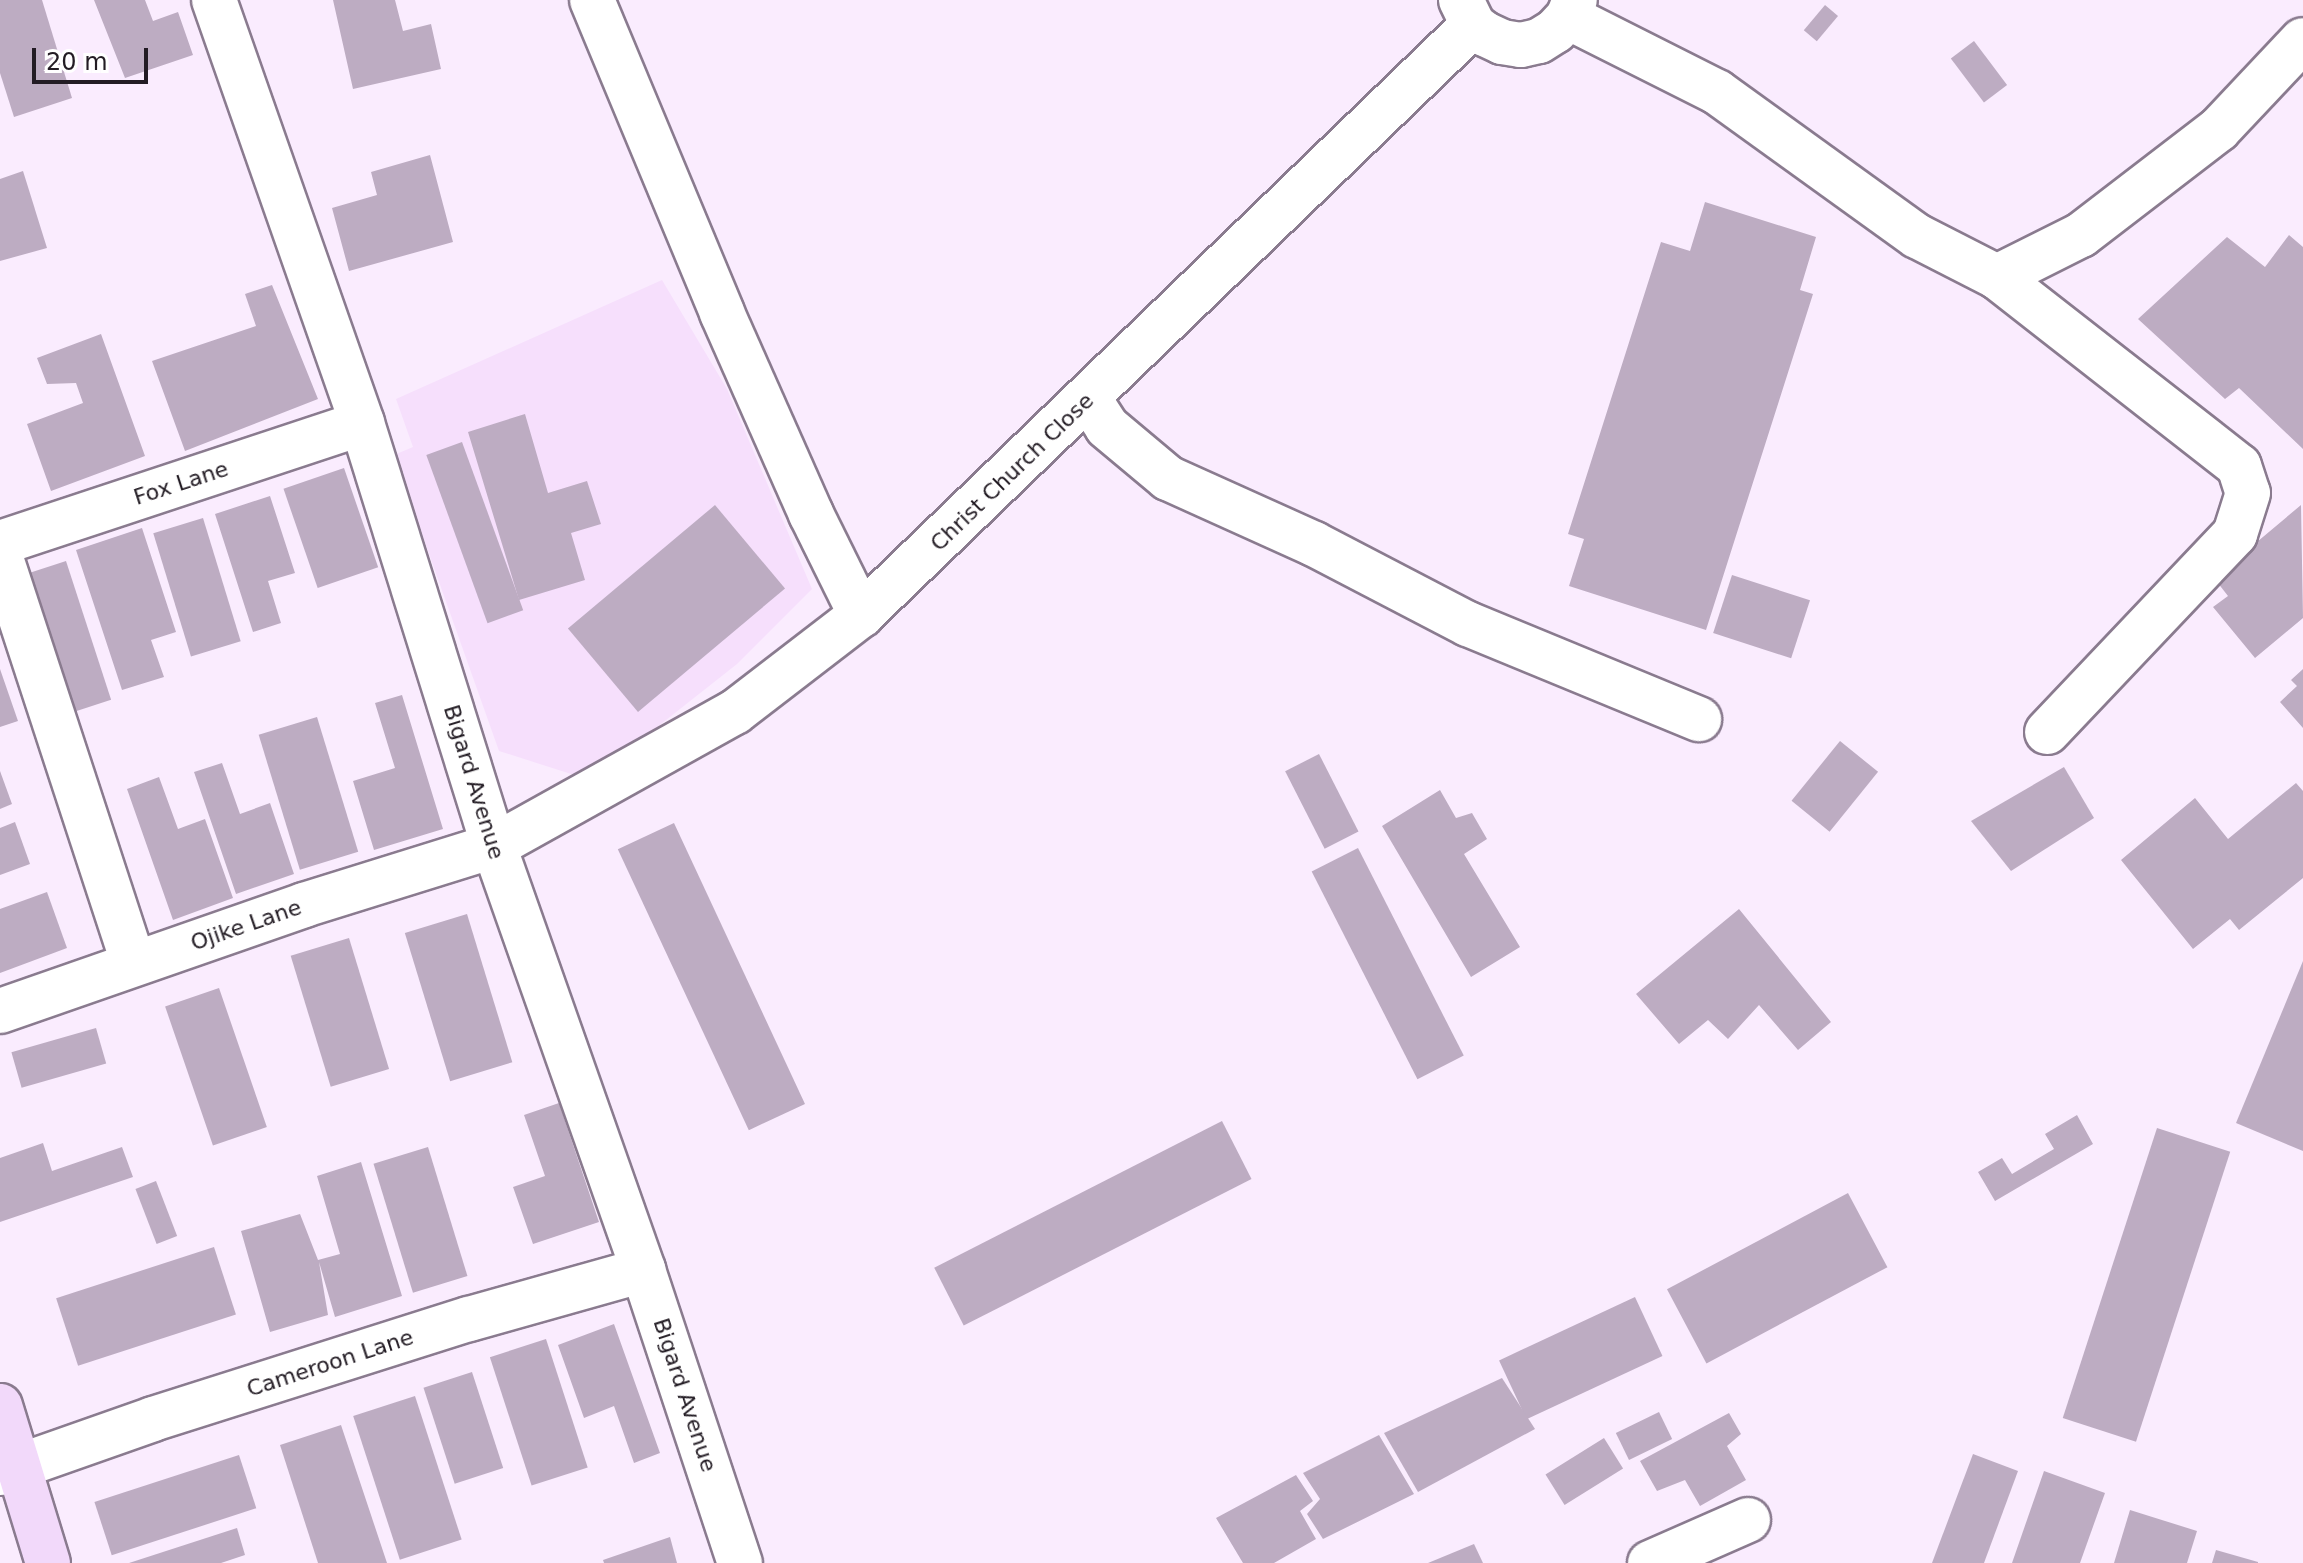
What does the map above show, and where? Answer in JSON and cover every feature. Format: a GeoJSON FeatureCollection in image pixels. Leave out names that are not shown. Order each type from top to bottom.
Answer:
{"type":"FeatureCollection","features":[{"type":"Feature","properties":{"kind":"main road"},"geometry":{"type":"LineString","coordinates":[[0,1406],[10,1469],[48,1563]]}},
{"type":"Feature","properties":{"kind":"street","name":"Bigard Avenue"},"geometry":{"type":"LineString","coordinates":[[214,0],[362,423],[494,846],[643,1270],[740,1563]]}},
{"type":"Feature","properties":{"kind":"street"},"geometry":{"type":"LineString","coordinates":[[592,0],[722,313],[811,514],[861,615]]}},
{"type":"Feature","properties":{"kind":"street"},"geometry":{"type":"LineString","coordinates":[[1467,13],[1502,42],[1521,45],[1539,41],[1572,8],[1717,92],[1917,236],[1997,277],[2239,466],[2248,493],[2235,534],[2047,732]]}},
{"type":"Feature","properties":{"kind":"street","name":"Christ Church Close"},"geometry":{"type":"LineString","coordinates":[[494,846],[735,712],[861,615],[1089,399],[1467,13]]}},
{"type":"Feature","properties":{"kind":"street"},"geometry":{"type":"LineString","coordinates":[[1997,277],[2081,235],[2219,129],[2303,40]]}},
{"type":"Feature","properties":{"kind":"street"},"geometry":{"type":"LineString","coordinates":[[1089,399],[1107,427],[1168,478],[1314,544],[1468,624],[1699,719]]}},
{"type":"Feature","properties":{"kind":"street","name":"Fox Lane"},"geometry":{"type":"LineString","coordinates":[[0,543],[362,423]]}},
{"type":"Feature","properties":{"kind":"street"},"geometry":{"type":"LineString","coordinates":[[0,555],[133,963]]}},
{"type":"Feature","properties":{"kind":"street","name":"Ojike Lane"},"geometry":{"type":"LineString","coordinates":[[0,1011],[133,963],[494,846]]}},
{"type":"Feature","properties":{"kind":"street","name":"Cameroon Lane"},"geometry":{"type":"LineString","coordinates":[[10,1469],[153,1419],[469,1319],[643,1270]]}},
{"type":"Feature","properties":{"kind":"street"},"geometry":{"type":"LineString","coordinates":[[1650,1563],[1748,1520]]}},
{"type":"Feature","properties":{"kind":"shaded area"},"geometry":{"type":"Polygon","coordinates":[[[662,280],[727,389],[812,589],[737,664],[590,780],[499,751],[394,455],[413,447],[396,399],[662,280]]]}},
{"type":"Feature","properties":{"kind":"building"},"geometry":{"type":"Polygon","coordinates":[[[0,0],[42,0],[72,98],[14,117],[0,73],[0,0]]]}},
{"type":"Feature","properties":{"kind":"building"},"geometry":{"type":"Polygon","coordinates":[[[94,0],[145,0],[153,21],[178,12],[193,55],[125,78],[94,0]]]}},
{"type":"Feature","properties":{"kind":"building"},"geometry":{"type":"Polygon","coordinates":[[[333,0],[395,0],[403,31],[431,24],[441,69],[353,89],[333,0]]]}},
{"type":"Feature","properties":{"kind":"building"},"geometry":{"type":"Polygon","coordinates":[[[1825,5],[1838,16],[1817,41],[1804,30],[1825,5]]]}},
{"type":"Feature","properties":{"kind":"building"},"geometry":{"type":"Polygon","coordinates":[[[1974,41],[2007,85],[1984,102],[1951,58],[1974,41]]]}},
{"type":"Feature","properties":{"kind":"building"},"geometry":{"type":"Polygon","coordinates":[[[430,155],[453,242],[349,271],[332,208],[377,195],[371,172],[430,155]]]}},
{"type":"Feature","properties":{"kind":"building"},"geometry":{"type":"Polygon","coordinates":[[[23,171],[47,248],[0,261],[0,179],[23,171]]]}},
{"type":"Feature","properties":{"kind":"building"},"geometry":{"type":"Polygon","coordinates":[[[1705,202],[1816,237],[1800,290],[1813,294],[1706,630],[1569,586],[1584,539],[1568,534],[1661,242],[1690,251],[1705,202]]]}},
{"type":"Feature","properties":{"kind":"building"},"geometry":{"type":"Polygon","coordinates":[[[2289,235],[2303,247],[2303,449],[2239,388],[2225,399],[2138,319],[2227,237],[2265,267],[2289,235]]]}},
{"type":"Feature","properties":{"kind":"building"},"geometry":{"type":"Polygon","coordinates":[[[272,285],[318,399],[185,451],[152,361],[256,326],[245,294],[272,285]]]}},
{"type":"Feature","properties":{"kind":"building"},"geometry":{"type":"Polygon","coordinates":[[[101,334],[145,456],[51,491],[27,424],[83,403],[76,383],[47,384],[37,358],[101,334]]]}},
{"type":"Feature","properties":{"kind":"building"},"geometry":{"type":"Polygon","coordinates":[[[525,414],[548,493],[587,481],[601,524],[571,533],[585,580],[519,600],[468,432],[525,414]]]}},
{"type":"Feature","properties":{"kind":"building"},"geometry":{"type":"Polygon","coordinates":[[[462,442],[523,610],[488,623],[426,455],[462,442]]]}},
{"type":"Feature","properties":{"kind":"building"},"geometry":{"type":"Polygon","coordinates":[[[344,468],[378,567],[318,588],[283,489],[344,468]]]}},
{"type":"Feature","properties":{"kind":"building"},"geometry":{"type":"Polygon","coordinates":[[[270,496],[295,573],[268,581],[281,623],[253,632],[215,514],[270,496]]]}},
{"type":"Feature","properties":{"kind":"building"},"geometry":{"type":"Polygon","coordinates":[[[715,505],[785,588],[638,712],[568,628],[715,505]]]}},
{"type":"Feature","properties":{"kind":"building"},"geometry":{"type":"Polygon","coordinates":[[[2301,505],[2303,618],[2255,658],[2213,607],[2228,596],[2214,578],[2301,505]]]}},
{"type":"Feature","properties":{"kind":"building"},"geometry":{"type":"Polygon","coordinates":[[[203,518],[241,641],[191,657],[153,533],[203,518]]]}},
{"type":"Feature","properties":{"kind":"building"},"geometry":{"type":"Polygon","coordinates":[[[142,528],[176,632],[151,640],[164,677],[122,690],[76,550],[142,528]]]}},
{"type":"Feature","properties":{"kind":"building"},"geometry":{"type":"Polygon","coordinates":[[[66,561],[111,700],[64,715],[18,576],[66,561]]]}},
{"type":"Feature","properties":{"kind":"building"},"geometry":{"type":"Polygon","coordinates":[[[1732,575],[1810,600],[1791,658],[1713,633],[1732,575]]]}},
{"type":"Feature","properties":{"kind":"building"},"geometry":{"type":"Polygon","coordinates":[[[0,669],[18,721],[0,727],[0,669]]]}},
{"type":"Feature","properties":{"kind":"building"},"geometry":{"type":"Polygon","coordinates":[[[2303,669],[2303,728],[2280,702],[2297,686],[2291,680],[2303,669]]]}},
{"type":"Feature","properties":{"kind":"building"},"geometry":{"type":"Polygon","coordinates":[[[402,695],[443,829],[374,850],[353,781],[395,768],[375,703],[402,695]]]}},
{"type":"Feature","properties":{"kind":"building"},"geometry":{"type":"Polygon","coordinates":[[[317,717],[358,852],[300,870],[259,735],[317,717]]]}},
{"type":"Feature","properties":{"kind":"building"},"geometry":{"type":"Polygon","coordinates":[[[1840,741],[1878,772],[1830,832],[1792,801],[1840,741]]]}},
{"type":"Feature","properties":{"kind":"building"},"geometry":{"type":"Polygon","coordinates":[[[1319,754],[1358,832],[1325,849],[1285,771],[1319,754]]]}},
{"type":"Feature","properties":{"kind":"building"},"geometry":{"type":"Polygon","coordinates":[[[222,763],[240,814],[270,803],[294,874],[236,894],[194,772],[222,763]]]}},
{"type":"Feature","properties":{"kind":"building"},"geometry":{"type":"Polygon","coordinates":[[[2064,767],[2094,818],[2011,871],[1971,821],[2064,767]]]}},
{"type":"Feature","properties":{"kind":"building"},"geometry":{"type":"Polygon","coordinates":[[[0,771],[12,804],[0,809],[0,771]]]}},
{"type":"Feature","properties":{"kind":"building"},"geometry":{"type":"Polygon","coordinates":[[[159,777],[178,829],[205,819],[233,898],[173,920],[127,789],[159,777]]]}},
{"type":"Feature","properties":{"kind":"building"},"geometry":{"type":"Polygon","coordinates":[[[2296,783],[2303,791],[2303,878],[2239,930],[2230,919],[2193,949],[2121,860],[2195,798],[2228,839],[2296,783]]]}},
{"type":"Feature","properties":{"kind":"building"},"geometry":{"type":"Polygon","coordinates":[[[1440,790],[1456,818],[1472,813],[1487,839],[1464,854],[1520,947],[1471,977],[1382,826],[1440,790]]]}},
{"type":"Feature","properties":{"kind":"building"},"geometry":{"type":"Polygon","coordinates":[[[15,822],[30,864],[0,875],[0,828],[15,822]]]}},
{"type":"Feature","properties":{"kind":"building"},"geometry":{"type":"Polygon","coordinates":[[[674,823],[805,1104],[749,1130],[618,849],[674,823]]]}},
{"type":"Feature","properties":{"kind":"building"},"geometry":{"type":"Polygon","coordinates":[[[1358,848],[1464,1056],[1417,1079],[1312,872],[1358,848]]]}},
{"type":"Feature","properties":{"kind":"building"},"geometry":{"type":"Polygon","coordinates":[[[47,892],[67,948],[0,973],[0,909],[47,892]]]}},
{"type":"Feature","properties":{"kind":"building"},"geometry":{"type":"Polygon","coordinates":[[[1739,909],[1831,1022],[1798,1050],[1759,1005],[1728,1039],[1708,1020],[1679,1044],[1636,994],[1739,909]]]}},
{"type":"Feature","properties":{"kind":"building"},"geometry":{"type":"Polygon","coordinates":[[[467,914],[512,1062],[450,1081],[405,933],[467,914]]]}},
{"type":"Feature","properties":{"kind":"building"},"geometry":{"type":"Polygon","coordinates":[[[349,938],[389,1069],[331,1087],[291,956],[349,938]]]}},
{"type":"Feature","properties":{"kind":"building"},"geometry":{"type":"Polygon","coordinates":[[[2303,961],[2303,1151],[2236,1123],[2303,961]]]}},
{"type":"Feature","properties":{"kind":"building"},"geometry":{"type":"Polygon","coordinates":[[[219,988],[267,1127],[213,1146],[165,1007],[219,988]]]}},
{"type":"Feature","properties":{"kind":"building"},"geometry":{"type":"Polygon","coordinates":[[[96,1028],[106,1064],[22,1088],[11,1052],[96,1028]]]}},
{"type":"Feature","properties":{"kind":"building"},"geometry":{"type":"Polygon","coordinates":[[[559,1103],[599,1222],[533,1244],[513,1187],[545,1176],[524,1115],[559,1103]]]}},
{"type":"Feature","properties":{"kind":"building"},"geometry":{"type":"Polygon","coordinates":[[[2077,1115],[2093,1144],[1995,1201],[1978,1172],[2002,1158],[2012,1174],[2054,1149],[2045,1134],[2077,1115]]]}},
{"type":"Feature","properties":{"kind":"building"},"geometry":{"type":"Polygon","coordinates":[[[1222,1121],[1252,1179],[964,1326],[934,1268],[1222,1121]]]}},
{"type":"Feature","properties":{"kind":"building"},"geometry":{"type":"Polygon","coordinates":[[[2157,1128],[2230,1152],[2136,1442],[2063,1418],[2157,1128]]]}},
{"type":"Feature","properties":{"kind":"building"},"geometry":{"type":"Polygon","coordinates":[[[43,1143],[52,1171],[122,1147],[133,1177],[0,1222],[0,1158],[43,1143]]]}},
{"type":"Feature","properties":{"kind":"building"},"geometry":{"type":"Polygon","coordinates":[[[428,1147],[467,1276],[413,1293],[373,1164],[428,1147]]]}},
{"type":"Feature","properties":{"kind":"building"},"geometry":{"type":"Polygon","coordinates":[[[361,1162],[402,1296],[335,1317],[319,1262],[328,1315],[270,1332],[241,1231],[300,1214],[318,1260],[340,1254],[317,1176],[361,1162]]]}},
{"type":"Feature","properties":{"kind":"building"},"geometry":{"type":"Polygon","coordinates":[[[156,1181],[177,1236],[157,1244],[135,1189],[156,1181]]]}},
{"type":"Feature","properties":{"kind":"building"},"geometry":{"type":"Polygon","coordinates":[[[1848,1193],[1887,1267],[1706,1363],[1667,1289],[1848,1193]]]}},
{"type":"Feature","properties":{"kind":"building"},"geometry":{"type":"Polygon","coordinates":[[[214,1247],[236,1315],[78,1366],[56,1298],[214,1247]]]}},
{"type":"Feature","properties":{"kind":"building"},"geometry":{"type":"Polygon","coordinates":[[[1635,1297],[1662,1356],[1527,1419],[1499,1360],[1635,1297]]]}},
{"type":"Feature","properties":{"kind":"building"},"geometry":{"type":"Polygon","coordinates":[[[614,1324],[660,1453],[634,1463],[614,1406],[584,1418],[558,1345],[614,1324]]]}},
{"type":"Feature","properties":{"kind":"building"},"geometry":{"type":"Polygon","coordinates":[[[546,1339],[588,1467],[532,1486],[490,1357],[546,1339]]]}},
{"type":"Feature","properties":{"kind":"building"},"geometry":{"type":"Polygon","coordinates":[[[472,1372],[503,1468],[455,1484],[423,1388],[472,1372]]]}},
{"type":"Feature","properties":{"kind":"building"},"geometry":{"type":"Polygon","coordinates":[[[1502,1378],[1535,1429],[1418,1492],[1384,1433],[1502,1378]]]}},
{"type":"Feature","properties":{"kind":"building"},"geometry":{"type":"Polygon","coordinates":[[[415,1396],[462,1540],[400,1560],[353,1416],[415,1396]]]}},
{"type":"Feature","properties":{"kind":"building"},"geometry":{"type":"Polygon","coordinates":[[[1659,1412],[1672,1439],[1629,1460],[1616,1433],[1659,1412]]]}},
{"type":"Feature","properties":{"kind":"building"},"geometry":{"type":"Polygon","coordinates":[[[1729,1413],[1741,1434],[1727,1446],[1746,1480],[1700,1506],[1685,1480],[1657,1491],[1640,1461],[1729,1413]]]}},
{"type":"Feature","properties":{"kind":"building"},"geometry":{"type":"Polygon","coordinates":[[[341,1425],[387,1563],[318,1563],[280,1445],[341,1425]]]}},
{"type":"Feature","properties":{"kind":"building"},"geometry":{"type":"Polygon","coordinates":[[[1379,1435],[1414,1494],[1323,1539],[1307,1514],[1320,1499],[1303,1473],[1379,1435]]]}},
{"type":"Feature","properties":{"kind":"building"},"geometry":{"type":"Polygon","coordinates":[[[1604,1438],[1623,1469],[1565,1505],[1545,1475],[1604,1438]]]}},
{"type":"Feature","properties":{"kind":"building"},"geometry":{"type":"Polygon","coordinates":[[[1973,1454],[2018,1471],[1984,1563],[1932,1563],[1973,1454]]]}},
{"type":"Feature","properties":{"kind":"building"},"geometry":{"type":"Polygon","coordinates":[[[239,1455],[256,1508],[112,1555],[94,1502],[239,1455]]]}},
{"type":"Feature","properties":{"kind":"building"},"geometry":{"type":"Polygon","coordinates":[[[2044,1471],[2105,1493],[2080,1563],[2012,1563],[2044,1471]]]}},
{"type":"Feature","properties":{"kind":"building"},"geometry":{"type":"Polygon","coordinates":[[[1296,1475],[1313,1501],[1300,1511],[1316,1539],[1274,1563],[1243,1563],[1216,1518],[1296,1475]]]}},
{"type":"Feature","properties":{"kind":"building"},"geometry":{"type":"Polygon","coordinates":[[[2130,1510],[2197,1531],[2187,1563],[2114,1563],[2130,1510]]]}},
{"type":"Feature","properties":{"kind":"building"},"geometry":{"type":"Polygon","coordinates":[[[237,1528],[245,1555],[221,1563],[129,1563],[237,1528]]]}},
{"type":"Feature","properties":{"kind":"building"},"geometry":{"type":"Polygon","coordinates":[[[670,1537],[677,1563],[604,1563],[603,1560],[670,1537]]]}},
{"type":"Feature","properties":{"kind":"building"},"geometry":{"type":"Polygon","coordinates":[[[1474,1544],[1483,1563],[1428,1563],[1474,1544]]]}},
{"type":"Feature","properties":{"kind":"building"},"geometry":{"type":"Polygon","coordinates":[[[2216,1550],[2258,1562],[2258,1563],[2212,1563],[2216,1550]]]}}]}
